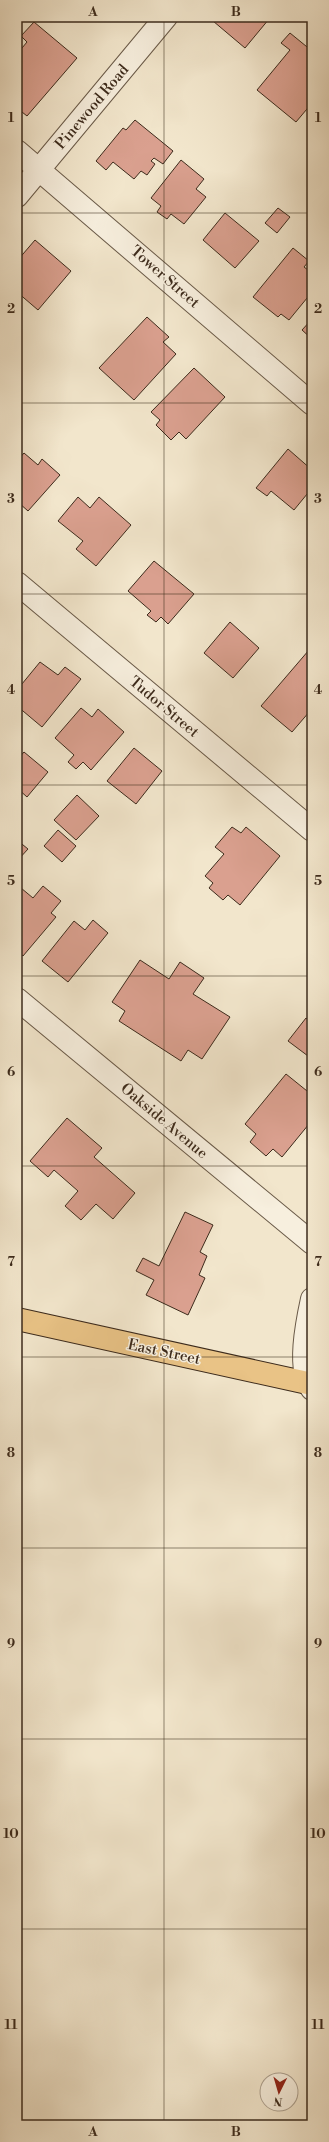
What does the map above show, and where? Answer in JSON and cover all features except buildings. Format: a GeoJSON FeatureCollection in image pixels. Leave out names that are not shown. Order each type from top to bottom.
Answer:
{"type":"FeatureCollection","features":[{"type":"Feature","properties":{"kind":"main road","name":"East Street"},"geometry":{"type":"LineString","coordinates":[[17,1319],[310,1385]]}},
{"type":"Feature","properties":{"kind":"street","name":"Pinewood Road"},"geometry":{"type":"LineString","coordinates":[[17,196],[166,17]]}},
{"type":"Feature","properties":{"kind":"street","name":"Tower Street"},"geometry":{"type":"LineString","coordinates":[[17,152],[312,404]]}},
{"type":"Feature","properties":{"kind":"street","name":"Tudor Street"},"geometry":{"type":"LineString","coordinates":[[17,583],[312,830]]}},
{"type":"Feature","properties":{"kind":"street","name":"Oakside Avenue"},"geometry":{"type":"LineString","coordinates":[[17,999],[312,1243]]}},
{"type":"Feature","properties":{"kind":"street"},"geometry":{"type":"LineString","coordinates":[[310,1385],[304,1337],[312,1299]]}}]}
